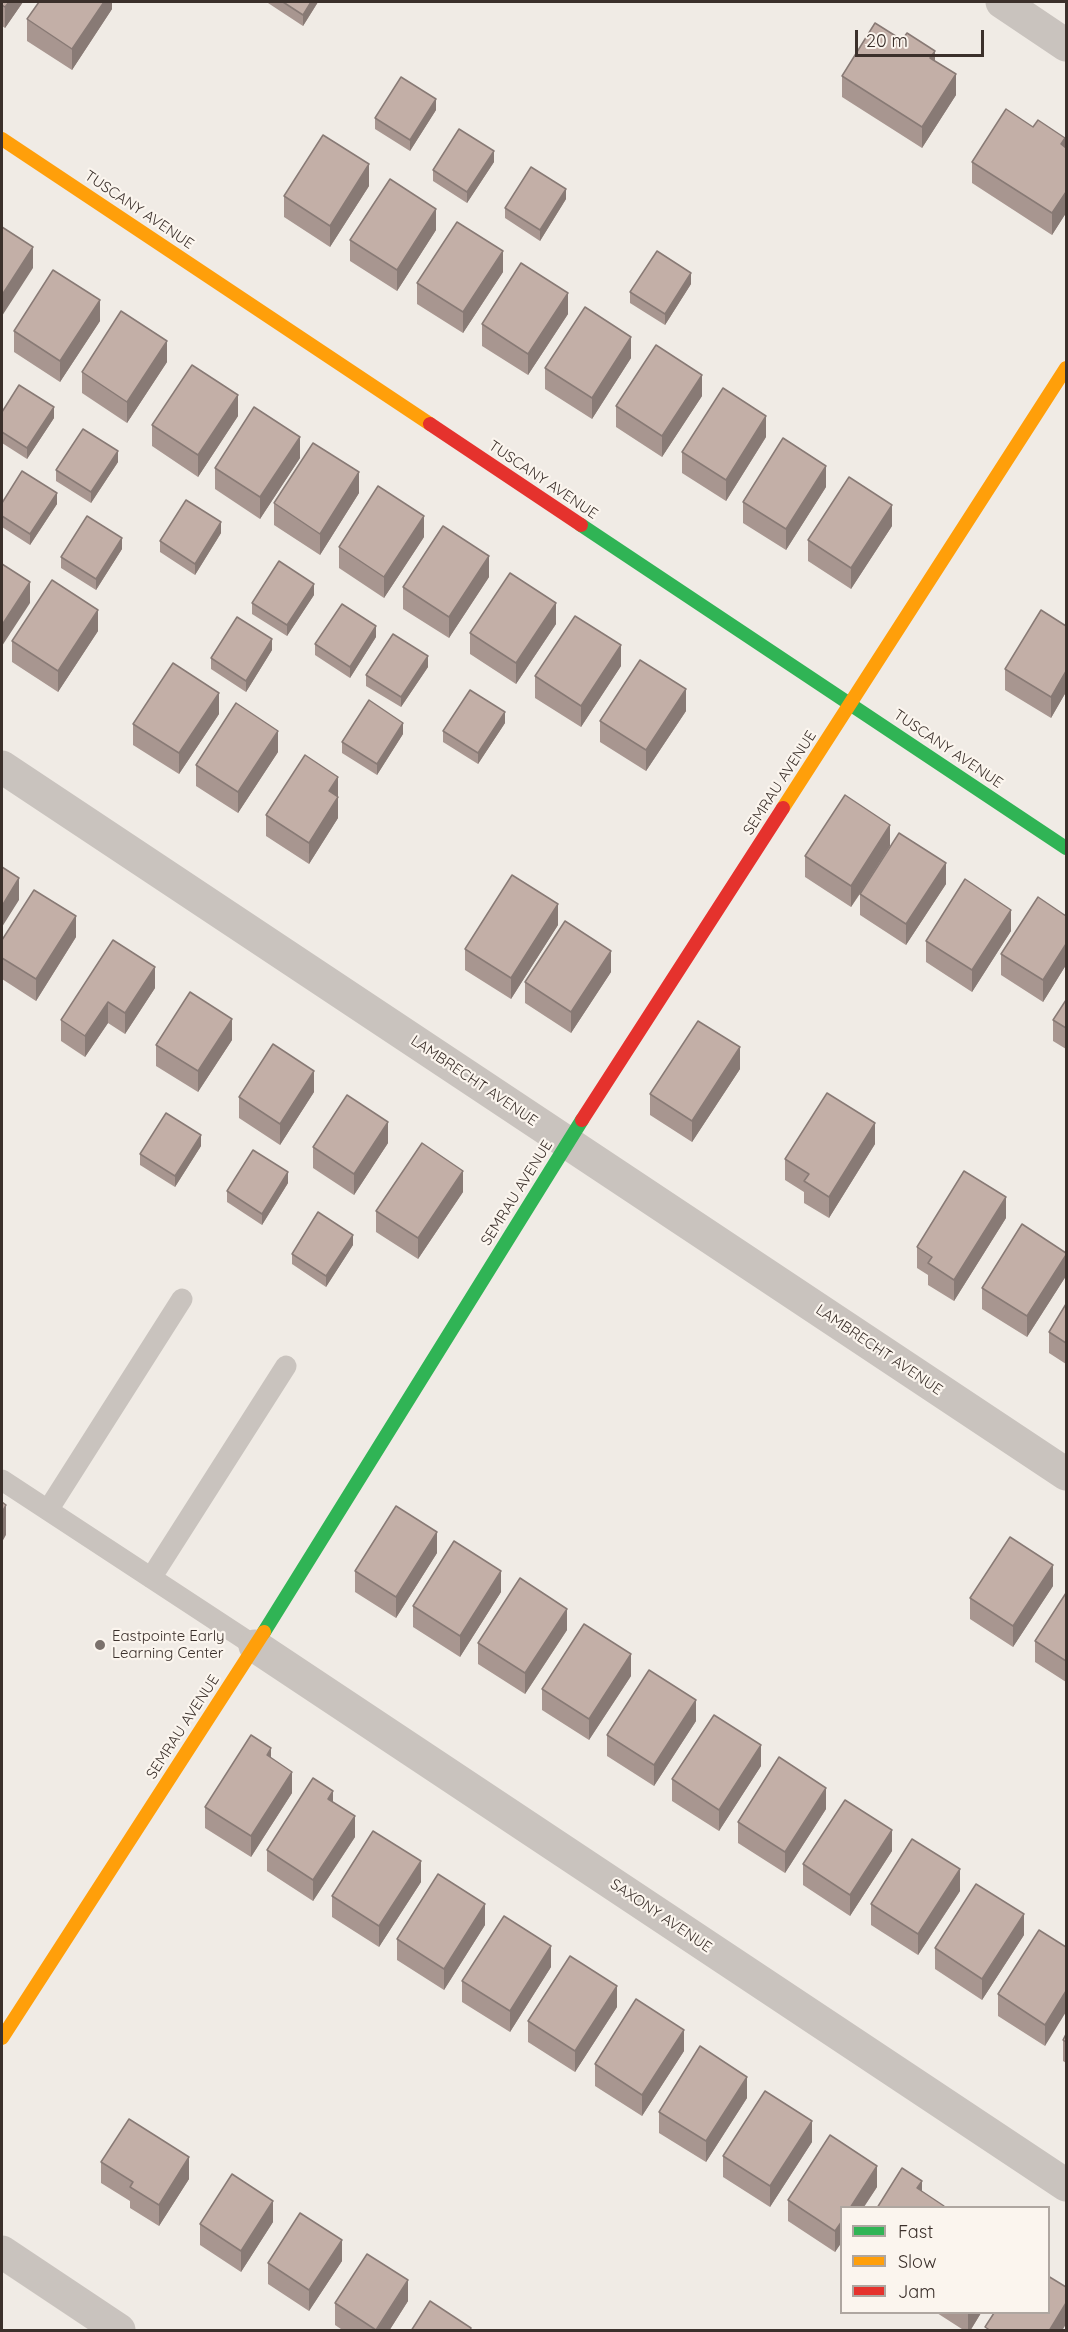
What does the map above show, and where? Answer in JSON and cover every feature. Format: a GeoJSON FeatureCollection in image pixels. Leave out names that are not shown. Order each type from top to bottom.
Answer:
{"type":"FeatureCollection","features":[{"type":"Feature","properties":{"kind":"street"},"geometry":{"type":"LineString","coordinates":[[1002,2],[1066,45]]}},
{"type":"Feature","properties":{"kind":"street","name":"TUSCANY AVENUE"},"geometry":{"type":"LineString","coordinates":[[2,139],[1066,848]]}},
{"type":"Feature","properties":{"kind":"street","name":"SEMRAU AVENUE"},"geometry":{"type":"LineString","coordinates":[[2,2038],[255,1647],[568,1143],[1066,368]]}},
{"type":"Feature","properties":{"kind":"street","name":"LAMBRECHT AVENUE"},"geometry":{"type":"LineString","coordinates":[[2,767],[1066,1474]]}},
{"type":"Feature","properties":{"kind":"street","name":"SAXONY AVENUE"},"geometry":{"type":"LineString","coordinates":[[255,1647],[1066,2185]]}},
{"type":"Feature","properties":{"kind":"street"},"geometry":{"type":"LineString","coordinates":[[2,2252],[119,2331]]}},
{"type":"Feature","properties":{"kind":"lane"},"geometry":{"type":"LineString","coordinates":[[48,1510],[182,1299]]}},
{"type":"Feature","properties":{"kind":"lane"},"geometry":{"type":"LineString","coordinates":[[151,1578],[286,1366]]}},
{"type":"Feature","properties":{"kind":"lane"},"geometry":{"type":"LineString","coordinates":[[2,1480],[255,1647]]}},
{"type":"Feature","properties":{"kind":"building"},"geometry":{"type":"Polygon","coordinates":[[[39,2],[104,2],[72,49],[27,19],[39,2]]]}},
{"type":"Feature","properties":{"kind":"building"},"geometry":{"type":"Polygon","coordinates":[[[283,2],[311,2],[303,15],[283,2]]]}},
{"type":"Feature","properties":{"kind":"building"},"geometry":{"type":"Polygon","coordinates":[[[875,23],[902,40],[907,33],[935,51],[930,58],[956,74],[922,127],[842,76],[875,23]]]}},
{"type":"Feature","properties":{"kind":"building"},"geometry":{"type":"Polygon","coordinates":[[[401,77],[436,99],[410,140],[375,118],[401,77]]]}},
{"type":"Feature","properties":{"kind":"building"},"geometry":{"type":"Polygon","coordinates":[[[1006,109],[1033,127],[1038,120],[1065,138],[1061,144],[1066,148],[1066,192],[1052,213],[972,162],[1006,109]]]}},
{"type":"Feature","properties":{"kind":"building"},"geometry":{"type":"Polygon","coordinates":[[[459,129],[494,151],[467,192],[433,170],[459,129]]]}},
{"type":"Feature","properties":{"kind":"building"},"geometry":{"type":"Polygon","coordinates":[[[323,135],[369,164],[330,226],[284,196],[323,135]]]}},
{"type":"Feature","properties":{"kind":"building"},"geometry":{"type":"Polygon","coordinates":[[[531,167],[566,189],[540,230],[505,208],[531,167]]]}},
{"type":"Feature","properties":{"kind":"building"},"geometry":{"type":"Polygon","coordinates":[[[390,179],[436,209],[397,270],[350,240],[390,179]]]}},
{"type":"Feature","properties":{"kind":"building"},"geometry":{"type":"Polygon","coordinates":[[[457,222],[503,251],[463,312],[417,283],[457,222]]]}},
{"type":"Feature","properties":{"kind":"building"},"geometry":{"type":"Polygon","coordinates":[[[2,227],[33,247],[2,295],[2,227]]]}},
{"type":"Feature","properties":{"kind":"building"},"geometry":{"type":"Polygon","coordinates":[[[657,251],[691,273],[665,314],[630,292],[657,251]]]}},
{"type":"Feature","properties":{"kind":"building"},"geometry":{"type":"Polygon","coordinates":[[[521,263],[568,293],[528,354],[482,324],[521,263]]]}},
{"type":"Feature","properties":{"kind":"building"},"geometry":{"type":"Polygon","coordinates":[[[53,270],[100,300],[60,361],[14,331],[53,270]]]}},
{"type":"Feature","properties":{"kind":"building"},"geometry":{"type":"Polygon","coordinates":[[[585,307],[631,337],[592,398],[545,368],[585,307]]]}},
{"type":"Feature","properties":{"kind":"building"},"geometry":{"type":"Polygon","coordinates":[[[121,311],[167,341],[127,402],[82,372],[121,311]]]}},
{"type":"Feature","properties":{"kind":"building"},"geometry":{"type":"Polygon","coordinates":[[[656,345],[702,375],[662,436],[616,406],[656,345]]]}},
{"type":"Feature","properties":{"kind":"building"},"geometry":{"type":"Polygon","coordinates":[[[192,365],[238,395],[198,455],[152,425],[192,365]]]}},
{"type":"Feature","properties":{"kind":"building"},"geometry":{"type":"Polygon","coordinates":[[[19,385],[54,407],[27,448],[2,432],[2,412],[19,385]]]}},
{"type":"Feature","properties":{"kind":"building"},"geometry":{"type":"Polygon","coordinates":[[[723,388],[766,416],[726,480],[682,452],[723,388]]]}},
{"type":"Feature","properties":{"kind":"building"},"geometry":{"type":"Polygon","coordinates":[[[254,407],[300,437],[260,497],[215,468],[254,407]]]}},
{"type":"Feature","properties":{"kind":"building"},"geometry":{"type":"Polygon","coordinates":[[[83,429],[118,451],[91,492],[56,470],[83,429]]]}},
{"type":"Feature","properties":{"kind":"building"},"geometry":{"type":"Polygon","coordinates":[[[783,438],[826,466],[786,529],[743,502],[783,438]]]}},
{"type":"Feature","properties":{"kind":"building"},"geometry":{"type":"Polygon","coordinates":[[[313,443],[359,472],[320,534],[274,503],[313,443]]]}},
{"type":"Feature","properties":{"kind":"building"},"geometry":{"type":"Polygon","coordinates":[[[22,471],[57,493],[30,534],[2,516],[2,503],[22,471]]]}},
{"type":"Feature","properties":{"kind":"building"},"geometry":{"type":"Polygon","coordinates":[[[849,477],[892,505],[851,568],[808,540],[849,477]]]}},
{"type":"Feature","properties":{"kind":"building"},"geometry":{"type":"Polygon","coordinates":[[[378,486],[424,516],[384,577],[339,547],[378,486]]]}},
{"type":"Feature","properties":{"kind":"building"},"geometry":{"type":"Polygon","coordinates":[[[186,500],[221,522],[195,564],[160,541],[186,500]]]}},
{"type":"Feature","properties":{"kind":"building"},"geometry":{"type":"Polygon","coordinates":[[[87,516],[122,538],[96,579],[61,557],[87,516]]]}},
{"type":"Feature","properties":{"kind":"building"},"geometry":{"type":"Polygon","coordinates":[[[443,526],[489,556],[449,617],[403,587],[443,526]]]}},
{"type":"Feature","properties":{"kind":"building"},"geometry":{"type":"Polygon","coordinates":[[[279,561],[314,584],[287,625],[252,603],[279,561]]]}},
{"type":"Feature","properties":{"kind":"building"},"geometry":{"type":"Polygon","coordinates":[[[2,564],[30,582],[2,625],[2,564]]]}},
{"type":"Feature","properties":{"kind":"building"},"geometry":{"type":"Polygon","coordinates":[[[510,573],[556,603],[516,663],[470,633],[510,573]]]}},
{"type":"Feature","properties":{"kind":"building"},"geometry":{"type":"Polygon","coordinates":[[[52,580],[98,610],[58,671],[12,641],[52,580]]]}},
{"type":"Feature","properties":{"kind":"building"},"geometry":{"type":"Polygon","coordinates":[[[342,604],[376,626],[350,667],[315,644],[342,604]]]}},
{"type":"Feature","properties":{"kind":"building"},"geometry":{"type":"Polygon","coordinates":[[[1041,610],[1066,626],[1066,671],[1051,697],[1005,669],[1041,610]]]}},
{"type":"Feature","properties":{"kind":"building"},"geometry":{"type":"Polygon","coordinates":[[[575,616],[621,645],[581,706],[535,676],[575,616]]]}},
{"type":"Feature","properties":{"kind":"building"},"geometry":{"type":"Polygon","coordinates":[[[237,617],[272,639],[246,681],[211,658],[237,617]]]}},
{"type":"Feature","properties":{"kind":"building"},"geometry":{"type":"Polygon","coordinates":[[[393,634],[428,656],[401,697],[366,675],[393,634]]]}},
{"type":"Feature","properties":{"kind":"building"},"geometry":{"type":"Polygon","coordinates":[[[640,660],[686,689],[646,750],[600,721],[640,660]]]}},
{"type":"Feature","properties":{"kind":"building"},"geometry":{"type":"Polygon","coordinates":[[[173,663],[219,693],[179,753],[133,724],[173,663]]]}},
{"type":"Feature","properties":{"kind":"building"},"geometry":{"type":"Polygon","coordinates":[[[470,690],[505,712],[478,753],[443,731],[470,690]]]}},
{"type":"Feature","properties":{"kind":"building"},"geometry":{"type":"Polygon","coordinates":[[[369,700],[403,723],[377,764],[342,742],[369,700]]]}},
{"type":"Feature","properties":{"kind":"building"},"geometry":{"type":"Polygon","coordinates":[[[236,703],[278,731],[238,792],[196,765],[236,703]]]}},
{"type":"Feature","properties":{"kind":"building"},"geometry":{"type":"Polygon","coordinates":[[[305,755],[338,777],[329,791],[338,797],[309,843],[266,815],[305,755]]]}},
{"type":"Feature","properties":{"kind":"building"},"geometry":{"type":"Polygon","coordinates":[[[845,795],[890,825],[851,886],[805,856],[845,795]]]}},
{"type":"Feature","properties":{"kind":"building"},"geometry":{"type":"Polygon","coordinates":[[[899,833],[946,863],[906,924],[860,894],[899,833]]]}},
{"type":"Feature","properties":{"kind":"building"},"geometry":{"type":"Polygon","coordinates":[[[2,867],[19,878],[2,906],[2,867]]]}},
{"type":"Feature","properties":{"kind":"building"},"geometry":{"type":"Polygon","coordinates":[[[512,875],[558,904],[511,978],[465,949],[512,875]]]}},
{"type":"Feature","properties":{"kind":"building"},"geometry":{"type":"Polygon","coordinates":[[[965,879],[1011,910],[972,970],[926,941],[965,879]]]}},
{"type":"Feature","properties":{"kind":"building"},"geometry":{"type":"Polygon","coordinates":[[[34,890],[76,916],[36,979],[2,958],[2,940],[34,890]]]}},
{"type":"Feature","properties":{"kind":"building"},"geometry":{"type":"Polygon","coordinates":[[[1038,897],[1066,916],[1066,944],[1043,980],[1001,954],[1038,897]]]}},
{"type":"Feature","properties":{"kind":"building"},"geometry":{"type":"Polygon","coordinates":[[[565,921],[611,951],[571,1012],[525,982],[565,921]]]}},
{"type":"Feature","properties":{"kind":"building"},"geometry":{"type":"Polygon","coordinates":[[[113,940],[155,967],[125,1013],[108,1002],[85,1036],[61,1020],[113,940]]]}},
{"type":"Feature","properties":{"kind":"building"},"geometry":{"type":"Polygon","coordinates":[[[190,992],[232,1019],[198,1071],[156,1045],[190,992]]]}},
{"type":"Feature","properties":{"kind":"building"},"geometry":{"type":"Polygon","coordinates":[[[1066,1000],[1066,1028],[1053,1020],[1066,1000]]]}},
{"type":"Feature","properties":{"kind":"building"},"geometry":{"type":"Polygon","coordinates":[[[698,1021],[740,1047],[692,1121],[650,1094],[698,1021]]]}},
{"type":"Feature","properties":{"kind":"building"},"geometry":{"type":"Polygon","coordinates":[[[273,1044],[314,1071],[280,1124],[239,1097],[273,1044]]]}},
{"type":"Feature","properties":{"kind":"building"},"geometry":{"type":"Polygon","coordinates":[[[827,1093],[875,1123],[829,1197],[804,1181],[809,1174],[785,1159],[827,1093]]]}},
{"type":"Feature","properties":{"kind":"building"},"geometry":{"type":"Polygon","coordinates":[[[347,1095],[388,1122],[354,1174],[313,1147],[347,1095]]]}},
{"type":"Feature","properties":{"kind":"building"},"geometry":{"type":"Polygon","coordinates":[[[166,1113],[201,1135],[175,1176],[140,1154],[166,1113]]]}},
{"type":"Feature","properties":{"kind":"building"},"geometry":{"type":"Polygon","coordinates":[[[422,1143],[463,1171],[418,1238],[376,1211],[422,1143]]]}},
{"type":"Feature","properties":{"kind":"building"},"geometry":{"type":"Polygon","coordinates":[[[253,1150],[288,1172],[262,1214],[227,1191],[253,1150]]]}},
{"type":"Feature","properties":{"kind":"building"},"geometry":{"type":"Polygon","coordinates":[[[964,1171],[1006,1197],[954,1280],[928,1263],[932,1257],[917,1247],[964,1171]]]}},
{"type":"Feature","properties":{"kind":"building"},"geometry":{"type":"Polygon","coordinates":[[[318,1212],[353,1235],[326,1276],[292,1254],[318,1212]]]}},
{"type":"Feature","properties":{"kind":"building"},"geometry":{"type":"Polygon","coordinates":[[[1022,1224],[1066,1253],[1027,1316],[982,1288],[1022,1224]]]}},
{"type":"Feature","properties":{"kind":"building"},"geometry":{"type":"Polygon","coordinates":[[[1066,1304],[1066,1343],[1049,1332],[1066,1304]]]}},
{"type":"Feature","properties":{"kind":"building"},"geometry":{"type":"Polygon","coordinates":[[[396,1506],[437,1532],[396,1597],[355,1571],[396,1506]]]}},
{"type":"Feature","properties":{"kind":"building"},"geometry":{"type":"Polygon","coordinates":[[[1010,1537],[1053,1565],[1013,1626],[970,1598],[1010,1537]]]}},
{"type":"Feature","properties":{"kind":"building"},"geometry":{"type":"Polygon","coordinates":[[[454,1541],[501,1571],[460,1636],[413,1606],[454,1541]]]}},
{"type":"Feature","properties":{"kind":"building"},"geometry":{"type":"Polygon","coordinates":[[[520,1578],[567,1609],[525,1673],[478,1643],[520,1578]]]}},
{"type":"Feature","properties":{"kind":"building"},"geometry":{"type":"Polygon","coordinates":[[[1066,1593],[1066,1661],[1035,1641],[1066,1593]]]}},
{"type":"Feature","properties":{"kind":"building"},"geometry":{"type":"Polygon","coordinates":[[[584,1624],[631,1654],[589,1719],[542,1689],[584,1624]]]}},
{"type":"Feature","properties":{"kind":"building"},"geometry":{"type":"Polygon","coordinates":[[[649,1670],[696,1700],[654,1765],[607,1735],[649,1670]]]}},
{"type":"Feature","properties":{"kind":"building"},"geometry":{"type":"Polygon","coordinates":[[[714,1715],[761,1745],[719,1810],[672,1779],[714,1715]]]}},
{"type":"Feature","properties":{"kind":"building"},"geometry":{"type":"Polygon","coordinates":[[[251,1735],[271,1748],[267,1755],[292,1772],[251,1836],[205,1807],[251,1735]]]}},
{"type":"Feature","properties":{"kind":"building"},"geometry":{"type":"Polygon","coordinates":[[[779,1757],[826,1788],[785,1852],[738,1822],[779,1757]]]}},
{"type":"Feature","properties":{"kind":"building"},"geometry":{"type":"Polygon","coordinates":[[[313,1778],[333,1791],[328,1799],[355,1816],[313,1880],[267,1850],[313,1778]]]}},
{"type":"Feature","properties":{"kind":"building"},"geometry":{"type":"Polygon","coordinates":[[[845,1800],[892,1830],[850,1895],[803,1864],[845,1800]]]}},
{"type":"Feature","properties":{"kind":"building"},"geometry":{"type":"Polygon","coordinates":[[[373,1831],[421,1861],[379,1926],[332,1896],[373,1831]]]}},
{"type":"Feature","properties":{"kind":"building"},"geometry":{"type":"Polygon","coordinates":[[[912,1839],[960,1869],[918,1934],[871,1904],[912,1839]]]}},
{"type":"Feature","properties":{"kind":"building"},"geometry":{"type":"Polygon","coordinates":[[[438,1874],[485,1904],[444,1969],[397,1939],[438,1874]]]}},
{"type":"Feature","properties":{"kind":"building"},"geometry":{"type":"Polygon","coordinates":[[[976,1884],[1024,1914],[982,1979],[935,1948],[976,1884]]]}},
{"type":"Feature","properties":{"kind":"building"},"geometry":{"type":"Polygon","coordinates":[[[504,1916],[551,1946],[510,2011],[462,1981],[504,1916]]]}},
{"type":"Feature","properties":{"kind":"building"},"geometry":{"type":"Polygon","coordinates":[[[1039,1930],[1066,1947],[1066,1991],[1045,2025],[998,1994],[1039,1930]]]}},
{"type":"Feature","properties":{"kind":"building"},"geometry":{"type":"Polygon","coordinates":[[[570,1956],[617,1986],[575,2051],[528,2021],[570,1956]]]}},
{"type":"Feature","properties":{"kind":"building"},"geometry":{"type":"Polygon","coordinates":[[[636,1999],[684,2030],[642,2095],[595,2064],[636,1999]]]}},
{"type":"Feature","properties":{"kind":"building"},"geometry":{"type":"Polygon","coordinates":[[[700,2046],[747,2077],[706,2141],[659,2112],[700,2046]]]}},
{"type":"Feature","properties":{"kind":"building"},"geometry":{"type":"Polygon","coordinates":[[[765,2091],[812,2121],[770,2186],[723,2156],[765,2091]]]}},
{"type":"Feature","properties":{"kind":"building"},"geometry":{"type":"Polygon","coordinates":[[[129,2119],[189,2157],[159,2205],[130,2187],[133,2182],[101,2162],[129,2119]]]}},
{"type":"Feature","properties":{"kind":"building"},"geometry":{"type":"Polygon","coordinates":[[[830,2135],[877,2166],[851,2206],[840,2206],[840,2224],[835,2231],[788,2200],[830,2135]]]}},
{"type":"Feature","properties":{"kind":"building"},"geometry":{"type":"Polygon","coordinates":[[[902,2168],[922,2181],[917,2188],[944,2206],[878,2206],[902,2168]]]}},
{"type":"Feature","properties":{"kind":"building"},"geometry":{"type":"Polygon","coordinates":[[[232,2174],[273,2201],[241,2251],[200,2224],[232,2174]]]}},
{"type":"Feature","properties":{"kind":"building"},"geometry":{"type":"Polygon","coordinates":[[[300,2213],[342,2240],[309,2290],[268,2263],[300,2213]]]}},
{"type":"Feature","properties":{"kind":"building"},"geometry":{"type":"Polygon","coordinates":[[[367,2254],[408,2280],[376,2330],[335,2303],[367,2254]]]}},
{"type":"Feature","properties":{"kind":"building"},"geometry":{"type":"Polygon","coordinates":[[[1050,2277],[1066,2287],[1066,2303],[1049,2331],[991,2331],[985,2327],[993,2314],[1050,2314],[1050,2277]]]}},
{"type":"Feature","properties":{"kind":"building"},"geometry":{"type":"Polygon","coordinates":[[[430,2301],[471,2328],[470,2331],[411,2331],[430,2301]]]}},
{"type":"Feature","properties":{"kind":"traffic: fast"},"geometry":{"type":"LineString","coordinates":[[581,525],[1066,848]]}},
{"type":"Feature","properties":{"kind":"traffic: fast"},"geometry":{"type":"LineString","coordinates":[[264,1632],[582,1120]]}},
{"type":"Feature","properties":{"kind":"traffic: slow"},"geometry":{"type":"LineString","coordinates":[[2,139],[430,424]]}},
{"type":"Feature","properties":{"kind":"traffic: slow"},"geometry":{"type":"LineString","coordinates":[[783,808],[1066,368]]}},
{"type":"Feature","properties":{"kind":"traffic: slow"},"geometry":{"type":"LineString","coordinates":[[2,2038],[264,1632]]}},
{"type":"Feature","properties":{"kind":"traffic: jam"},"geometry":{"type":"LineString","coordinates":[[430,424],[581,525]]}},
{"type":"Feature","properties":{"kind":"traffic: jam"},"geometry":{"type":"LineString","coordinates":[[582,1120],[783,808]]}},
{"type":"Feature","properties":{"kind":"place","name":"Eastpointe Early Learning Center"},"geometry":{"type":"Point","coordinates":[100,1645]}}]}
